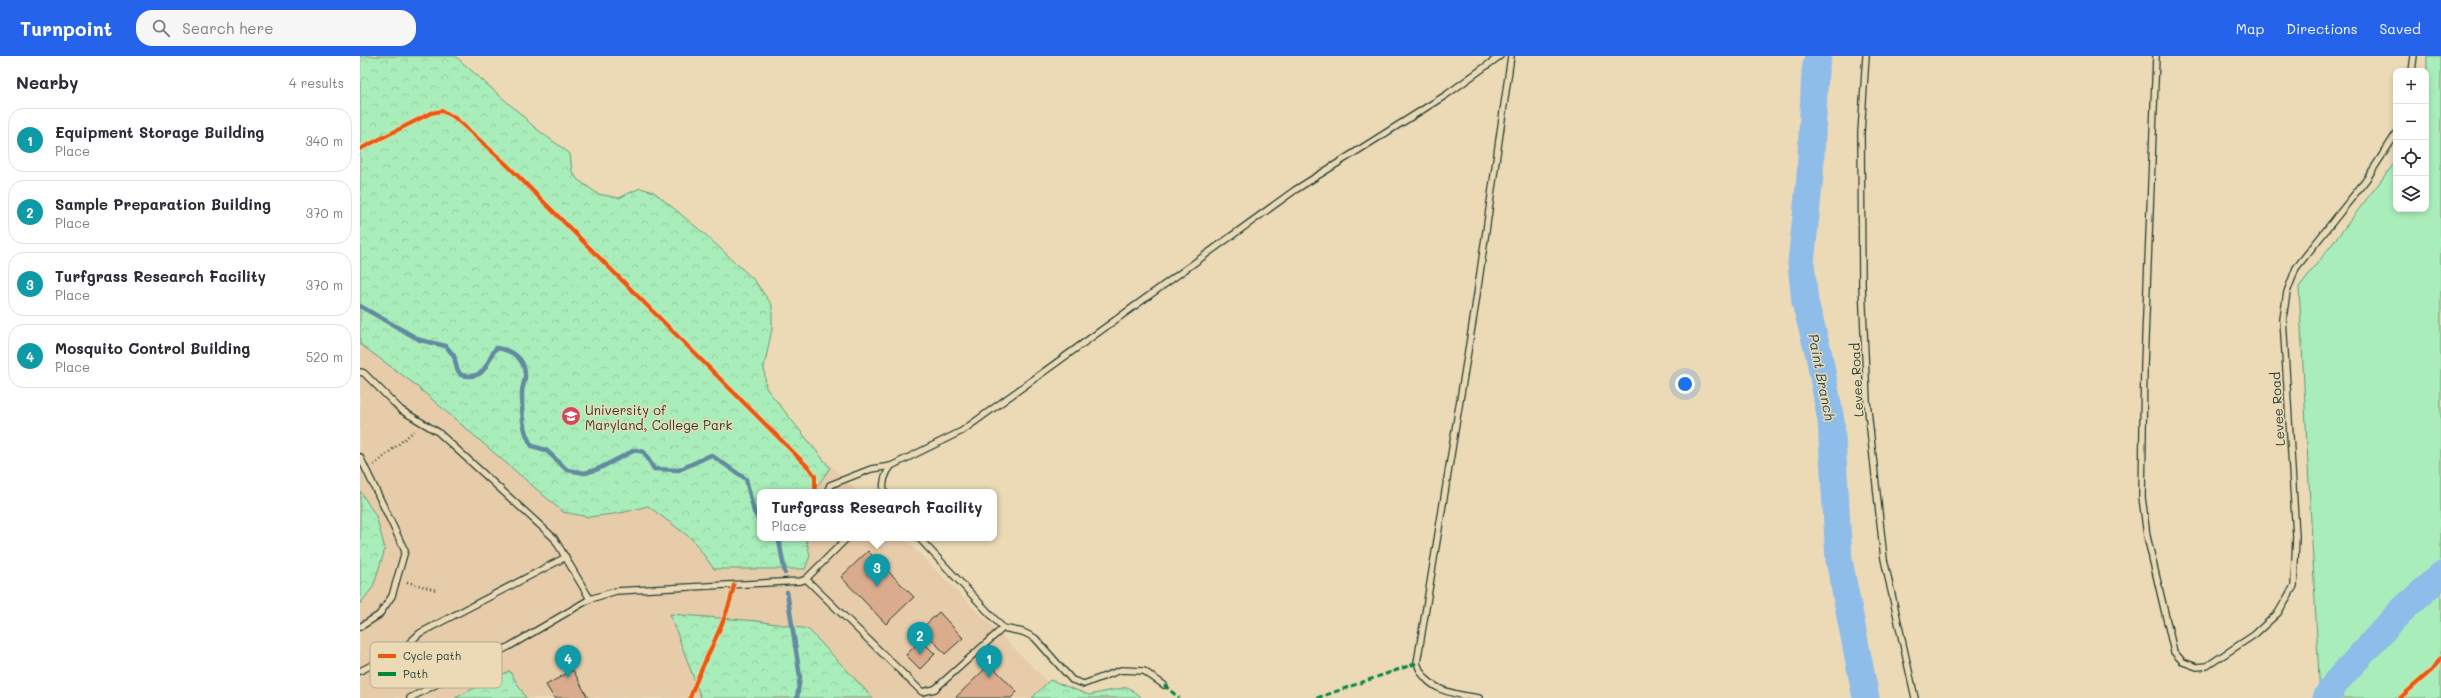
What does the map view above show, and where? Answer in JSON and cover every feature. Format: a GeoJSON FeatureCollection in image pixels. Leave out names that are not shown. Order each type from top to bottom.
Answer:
{"type":"FeatureCollection","features":[{"type":"Feature","properties":{"kind":"lane"},"geometry":{"type":"LineString","coordinates":[[828,489],[830,485],[871,469],[891,466],[962,431],[1295,190],[1446,96],[1500,56]]}},
{"type":"Feature","properties":{"kind":"lane"},"geometry":{"type":"LineString","coordinates":[[1479,698],[1451,693],[1431,685],[1421,674],[1417,663],[1475,308],[1511,56]]}},
{"type":"Feature","properties":{"kind":"lane","name":"Levee Road"},"geometry":{"type":"LineString","coordinates":[[1866,56],[1861,133],[1862,285],[1867,401],[1884,559],[1915,698]]}},
{"type":"Feature","properties":{"kind":"lane","name":"Levee Road"},"geometry":{"type":"LineString","coordinates":[[2156,56],[2144,365],[2142,497],[2147,536],[2174,652],[2183,662],[2196,667],[2207,666],[2254,635],[2278,613],[2294,586],[2296,536],[2283,319],[2287,292],[2296,268],[2366,180],[2393,139]]}},
{"type":"Feature","properties":{"kind":"lane"},"geometry":{"type":"LineString","coordinates":[[2412,68],[2414,56]]}},
{"type":"Feature","properties":{"kind":"lane"},"geometry":{"type":"LineString","coordinates":[[360,372],[364,373],[401,410],[438,432],[554,538],[590,599]]}},
{"type":"Feature","properties":{"kind":"lane"},"geometry":{"type":"LineString","coordinates":[[360,457],[405,551],[392,596],[379,615],[360,627]]}},
{"type":"Feature","properties":{"kind":"lane"},"geometry":{"type":"LineString","coordinates":[[884,489],[885,474],[891,466]]}},
{"type":"Feature","properties":{"kind":"lane"},"geometry":{"type":"LineString","coordinates":[[502,650],[590,599],[616,591],[797,582],[806,579],[844,541]]}},
{"type":"Feature","properties":{"kind":"lane"},"geometry":{"type":"LineString","coordinates":[[922,541],[1003,628],[1023,632],[1035,638],[1072,680],[1084,684],[1122,670],[1144,671],[1164,686]]}},
{"type":"Feature","properties":{"kind":"lane"},"geometry":{"type":"LineString","coordinates":[[410,642],[420,633],[566,558]]}},
{"type":"Feature","properties":{"kind":"lane"},"geometry":{"type":"LineString","coordinates":[[806,579],[922,692],[934,689],[1003,628]]}},
{"type":"Feature","properties":{"kind":"lane"},"geometry":{"type":"LineString","coordinates":[[360,670],[370,665]]}},
{"type":"Feature","properties":{"kind":"lane"},"geometry":{"type":"LineString","coordinates":[[410,698],[429,688]]}},
{"type":"Feature","properties":{"kind":"path"},"geometry":{"type":"LineString","coordinates":[[367,472],[388,451],[414,431]]}},
{"type":"Feature","properties":{"kind":"shaded area","name":"University of Maryland, College Park"},"geometry":{"type":"Polygon","coordinates":[[[586,219],[855,489],[757,489],[757,541],[907,541],[1064,698],[360,698],[360,341],[586,219]]]}},
{"type":"Feature","properties":{"kind":"green space"},"geometry":{"type":"Polygon","coordinates":[[[360,56],[455,56],[535,127],[570,154],[572,171],[577,179],[598,194],[619,198],[640,188],[654,192],[707,236],[754,280],[772,305],[772,329],[764,367],[766,388],[830,468],[815,489],[757,489],[757,541],[807,541],[810,556],[805,569],[714,569],[692,539],[648,506],[621,513],[589,517],[563,512],[413,383],[360,344],[360,56]]]}},
{"type":"Feature","properties":{"kind":"green space"},"geometry":{"type":"Polygon","coordinates":[[[2427,56],[2441,56],[2441,698],[2320,698],[2299,287],[2393,165],[2393,212],[2429,212],[2429,68],[2427,68],[2427,56]]]}},
{"type":"Feature","properties":{"kind":"green space"},"geometry":{"type":"Polygon","coordinates":[[[360,491],[376,516],[385,549],[373,587],[360,604],[360,491]]]}},
{"type":"Feature","properties":{"kind":"green space"},"geometry":{"type":"Polygon","coordinates":[[[670,614],[757,621],[808,629],[873,698],[701,698],[670,614]]]}},
{"type":"Feature","properties":{"kind":"green space"},"geometry":{"type":"Polygon","coordinates":[[[509,671],[526,698],[455,698],[475,688],[502,688],[502,674],[509,671]]]}},
{"type":"Feature","properties":{"kind":"green space"},"geometry":{"type":"Polygon","coordinates":[[[1050,680],[1089,695],[1128,687],[1142,698],[1032,698],[1050,680]]]}},
{"type":"Feature","properties":{"kind":"building"},"geometry":{"type":"Polygon","coordinates":[[[868,551],[914,597],[886,624],[841,577],[868,551]]]}},
{"type":"Feature","properties":{"kind":"building"},"geometry":{"type":"Polygon","coordinates":[[[939,612],[963,638],[945,654],[922,628],[939,612]]]}},
{"type":"Feature","properties":{"kind":"building"},"geometry":{"type":"Polygon","coordinates":[[[921,640],[935,654],[920,669],[906,655],[921,640]]]}},
{"type":"Feature","properties":{"kind":"building"},"geometry":{"type":"Polygon","coordinates":[[[990,664],[1017,692],[1011,698],[955,698],[990,664]]]}},
{"type":"Feature","properties":{"kind":"building"},"geometry":{"type":"Polygon","coordinates":[[[573,670],[588,698],[554,698],[546,685],[573,670]]]}},
{"type":"Feature","properties":{"kind":"waterway","name":"Paint Branch"},"geometry":{"type":"LineString","coordinates":[[1818,56],[1815,71],[1810,177],[1801,263],[1805,302],[1819,355],[1831,421],[1839,560],[1866,698]]}},
{"type":"Feature","properties":{"kind":"waterway"},"geometry":{"type":"LineString","coordinates":[[360,306],[420,340],[446,346],[454,356],[457,369],[461,375],[470,376],[481,373],[496,348],[516,355],[522,363],[525,374],[522,392],[522,413],[528,440],[532,446],[546,450],[567,470],[585,473],[598,469],[635,450],[644,452],[654,469],[679,470],[711,455],[746,479],[754,512],[757,516]]}},
{"type":"Feature","properties":{"kind":"waterway"},"geometry":{"type":"LineString","coordinates":[[779,541],[785,573]]}},
{"type":"Feature","properties":{"kind":"waterway"},"geometry":{"type":"LineString","coordinates":[[2326,698],[2336,682],[2400,612],[2441,575]]}},
{"type":"Feature","properties":{"kind":"waterway"},"geometry":{"type":"LineString","coordinates":[[787,592],[800,677],[797,698]]}},
{"type":"Feature","properties":{"kind":"marked path"},"geometry":{"type":"LineString","coordinates":[[1317,698],[1417,663]]}},
{"type":"Feature","properties":{"kind":"marked path"},"geometry":{"type":"LineString","coordinates":[[1164,685],[1179,698]]}},
{"type":"Feature","properties":{"kind":"cycle path"},"geometry":{"type":"LineString","coordinates":[[360,149],[431,113],[442,111],[454,117],[506,164],[809,468],[815,476],[815,489]]}},
{"type":"Feature","properties":{"kind":"cycle path"},"geometry":{"type":"LineString","coordinates":[[690,698],[726,614],[734,585]]}},
{"type":"Feature","properties":{"kind":"cycle path"},"geometry":{"type":"LineString","coordinates":[[2400,698],[2432,670],[2441,658]]}},
{"type":"Feature","properties":{"kind":"place","name":"University of Maryland, College Park"},"geometry":{"type":"Point","coordinates":[571,416]}},
{"type":"Feature","properties":{"kind":"place","name":"Turfgrass Research Facility"},"geometry":{"type":"Point","coordinates":[877,587]}},
{"type":"Feature","properties":{"kind":"place","name":"Sample Preparation Building"},"geometry":{"type":"Point","coordinates":[920,655]}},
{"type":"Feature","properties":{"kind":"place","name":"Mosquito Control Building"},"geometry":{"type":"Point","coordinates":[568,678]}},
{"type":"Feature","properties":{"kind":"place","name":"Equipment Storage Building"},"geometry":{"type":"Point","coordinates":[989,678]}}]}
